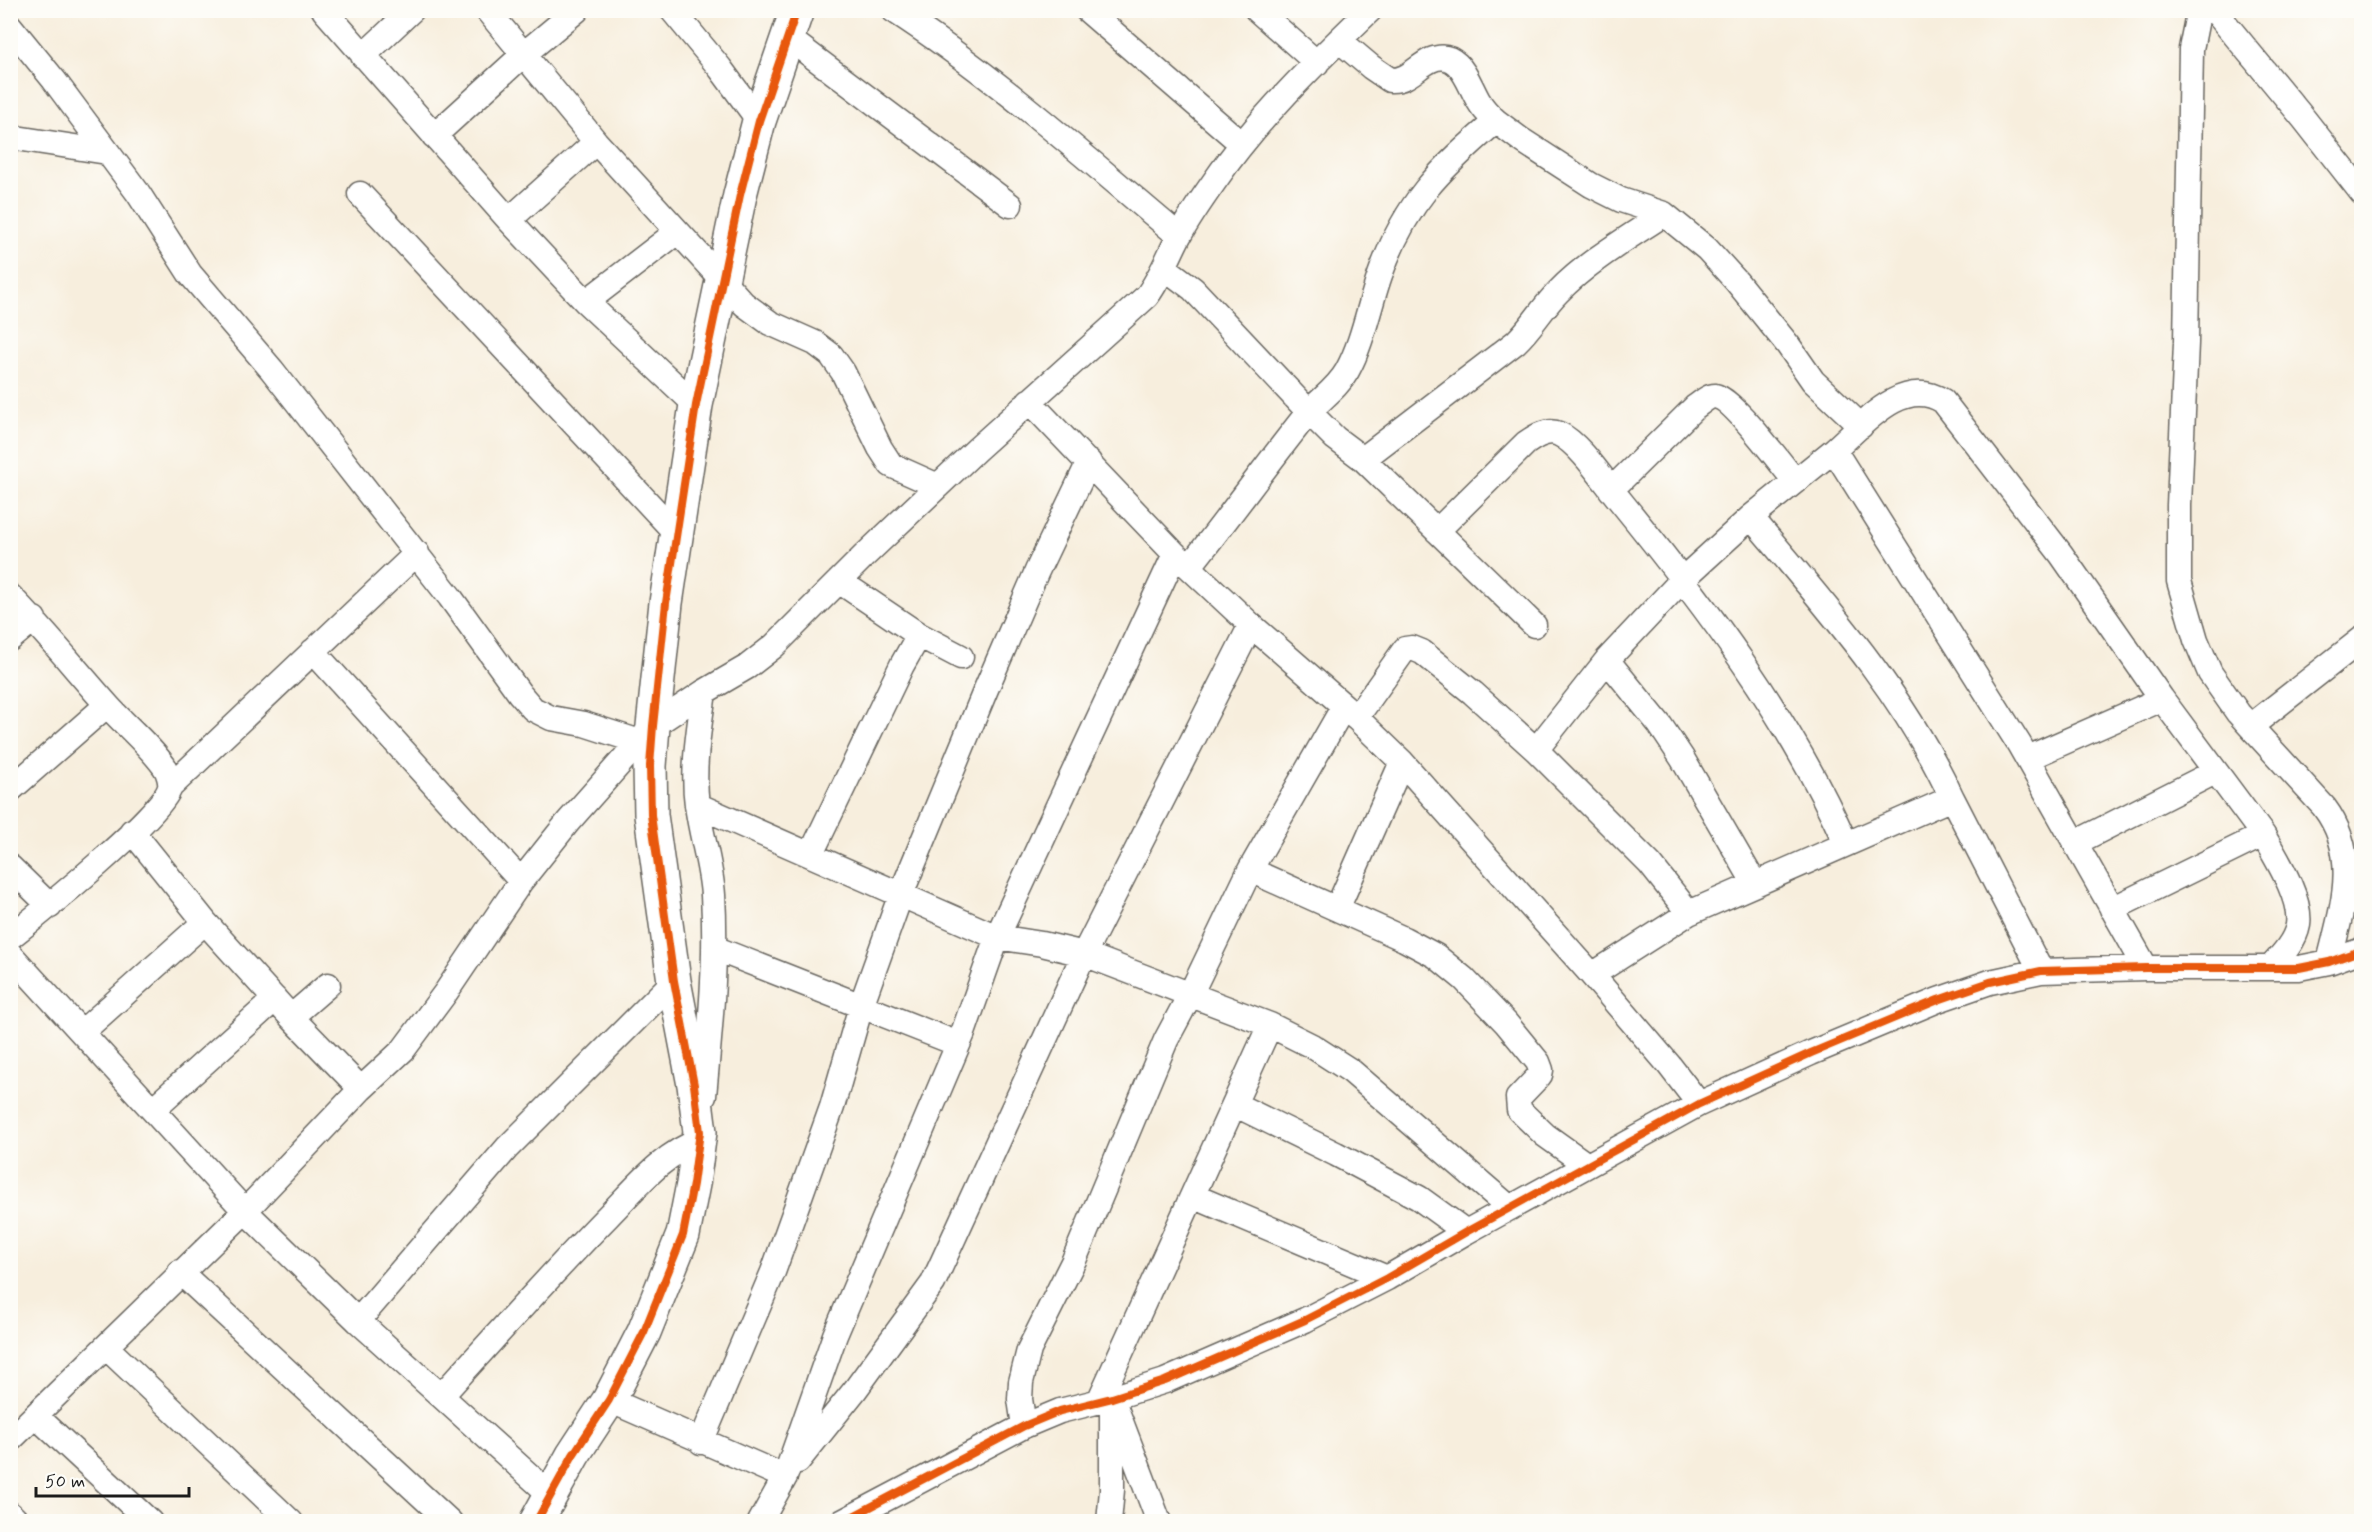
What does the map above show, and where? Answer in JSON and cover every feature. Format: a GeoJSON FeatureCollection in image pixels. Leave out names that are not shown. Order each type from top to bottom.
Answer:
{"type":"FeatureCollection","features":[{"type":"Feature","properties":{"kind":"street"},"geometry":{"type":"LineString","coordinates":[[324,10],[509,220],[586,302],[696,405]]}},
{"type":"Feature","properties":{"kind":"street"},"geometry":{"type":"LineString","coordinates":[[363,56],[412,10]]}},
{"type":"Feature","properties":{"kind":"street"},"geometry":{"type":"LineString","coordinates":[[487,10],[596,142],[722,280],[757,315],[815,343],[831,355],[843,372],[880,448],[891,465],[938,486]]}},
{"type":"Feature","properties":{"kind":"street"},"geometry":{"type":"LineString","coordinates":[[435,136],[524,54],[577,10]]}},
{"type":"Feature","properties":{"kind":"street"},"geometry":{"type":"LineString","coordinates":[[672,10],[720,68],[759,121]]}},
{"type":"Feature","properties":{"kind":"street"},"geometry":{"type":"LineString","coordinates":[[893,10],[930,35],[1054,130],[1179,236]]}},
{"type":"Feature","properties":{"kind":"street"},"geometry":{"type":"LineString","coordinates":[[1087,10],[1242,144]]}},
{"type":"Feature","properties":{"kind":"street"},"geometry":{"type":"LineString","coordinates":[[1257,10],[1317,63]]}},
{"type":"Feature","properties":{"kind":"street"},"geometry":{"type":"LineString","coordinates":[[10,1440],[245,1211],[361,1089],[403,1050],[446,992],[521,881],[568,822],[646,734],[704,692],[747,667],[774,646],[1029,400],[1137,306],[1154,286],[1179,236],[1242,144],[1339,40],[1371,10]]}},
{"type":"Feature","properties":{"kind":"street"},"geometry":{"type":"LineString","coordinates":[[2202,10],[2197,19],[2191,50],[2179,581],[2196,640],[2210,673],[2238,713],[2324,807],[2335,822],[2341,837],[2347,865],[2346,881],[2330,962]]}},
{"type":"Feature","properties":{"kind":"street"},"geometry":{"type":"LineString","coordinates":[[2214,10],[2361,193]]}},
{"type":"Feature","properties":{"kind":"street"},"geometry":{"type":"LineString","coordinates":[[699,1137],[694,1085],[674,981],[651,815],[650,766],[646,734],[696,405],[759,121],[793,24],[1010,205]]}},
{"type":"Feature","properties":{"kind":"street"},"geometry":{"type":"LineString","coordinates":[[10,26],[54,80],[138,193],[190,274],[272,370],[417,553],[533,709],[551,718],[646,734]]}},
{"type":"Feature","properties":{"kind":"street"},"geometry":{"type":"LineString","coordinates":[[1339,40],[1390,80],[1406,78],[1432,60],[1441,58],[1455,63],[1464,70],[1486,113],[1520,139],[1591,185],[1621,200],[1664,214],[1707,249],[1774,327],[1813,381],[1862,426]]}},
{"type":"Feature","properties":{"kind":"street"},"geometry":{"type":"LineString","coordinates":[[785,1477],[835,1335],[958,1044],[997,938],[1182,560],[1309,412],[1335,388],[1347,372],[1356,352],[1395,235],[1415,203],[1450,160],[1496,121]]}},
{"type":"Feature","properties":{"kind":"street"},"geometry":{"type":"LineString","coordinates":[[10,136],[107,152]]}},
{"type":"Feature","properties":{"kind":"street"},"geometry":{"type":"LineString","coordinates":[[509,220],[596,142]]}},
{"type":"Feature","properties":{"kind":"street"},"geometry":{"type":"LineString","coordinates":[[360,194],[676,533]]}},
{"type":"Feature","properties":{"kind":"street"},"geometry":{"type":"LineString","coordinates":[[1363,459],[1516,342],[1527,332],[1544,307],[1581,271],[1664,214]]}},
{"type":"Feature","properties":{"kind":"street"},"geometry":{"type":"LineString","coordinates":[[586,302],[677,232]]}},
{"type":"Feature","properties":{"kind":"street"},"geometry":{"type":"LineString","coordinates":[[1165,268],[1200,295],[1335,438],[1363,459],[1534,625]]}},
{"type":"Feature","properties":{"kind":"street"},"geometry":{"type":"LineString","coordinates":[[1536,750],[1607,660],[1683,579],[1751,517],[1889,403],[1908,394],[1926,393],[1942,400],[2061,554],[2162,699],[2263,835],[2277,859],[2298,909],[2298,926],[2290,944],[2271,968]]}},
{"type":"Feature","properties":{"kind":"street"},"geometry":{"type":"LineString","coordinates":[[1611,490],[1695,407],[1709,397],[1717,396],[1738,413],[1795,481]]}},
{"type":"Feature","properties":{"kind":"street"},"geometry":{"type":"LineString","coordinates":[[1029,400],[1182,560],[1402,762],[1592,975],[1669,1065],[1699,1104]]}},
{"type":"Feature","properties":{"kind":"street"},"geometry":{"type":"LineString","coordinates":[[1437,531],[1526,443],[1538,435],[1549,432],[1568,440],[1683,579],[1758,685],[1806,763],[1846,844]]}},
{"type":"Feature","properties":{"kind":"street"},"geometry":{"type":"LineString","coordinates":[[1834,450],[2028,758],[2146,968]]}},
{"type":"Feature","properties":{"kind":"street"},"geometry":{"type":"LineString","coordinates":[[701,1442],[773,1272],[832,1107],[861,1005],[901,894],[1037,571],[1089,462]]}},
{"type":"Feature","properties":{"kind":"street"},"geometry":{"type":"LineString","coordinates":[[1751,517],[1827,609],[1914,724],[2041,971]]}},
{"type":"Feature","properties":{"kind":"street"},"geometry":{"type":"LineString","coordinates":[[10,937],[50,906],[163,802],[170,787],[417,553]]}},
{"type":"Feature","properties":{"kind":"street"},"geometry":{"type":"LineString","coordinates":[[839,581],[919,635],[961,657]]}},
{"type":"Feature","properties":{"kind":"street"},"geometry":{"type":"LineString","coordinates":[[10,596],[34,619],[107,705],[165,767],[170,787]]}},
{"type":"Feature","properties":{"kind":"street"},"geometry":{"type":"LineString","coordinates":[[10,639],[34,619]]}},
{"type":"Feature","properties":{"kind":"street"},"geometry":{"type":"LineString","coordinates":[[760,1521],[785,1477],[855,1390],[933,1283],[1084,954],[1251,625]]}},
{"type":"Feature","properties":{"kind":"street"},"geometry":{"type":"LineString","coordinates":[[811,854],[902,665],[919,635]]}},
{"type":"Feature","properties":{"kind":"street"},"geometry":{"type":"LineString","coordinates":[[2251,726],[2361,639]]}},
{"type":"Feature","properties":{"kind":"street"},"geometry":{"type":"LineString","coordinates":[[1024,1426],[1020,1399],[1021,1382],[1029,1350],[1074,1260],[1166,1040],[1250,870],[1350,712],[1405,649],[1412,648],[1422,652],[1452,675],[1536,750],[1650,864],[1689,914]]}},
{"type":"Feature","properties":{"kind":"street"},"geometry":{"type":"LineString","coordinates":[[313,651],[521,881]]}},
{"type":"Feature","properties":{"kind":"street"},"geometry":{"type":"LineString","coordinates":[[1607,660],[1660,725],[1682,758],[1755,884]]}},
{"type":"Feature","properties":{"kind":"street"},"geometry":{"type":"LineString","coordinates":[[10,954],[245,1211],[358,1321],[442,1395],[544,1509],[573,1455],[609,1400],[644,1332],[683,1235],[693,1184],[711,1017],[714,948],[713,895],[707,850],[697,805],[697,742],[704,692]]}},
{"type":"Feature","properties":{"kind":"street"},"geometry":{"type":"LineString","coordinates":[[2028,758],[2162,699]]}},
{"type":"Feature","properties":{"kind":"street"},"geometry":{"type":"LineString","coordinates":[[10,790],[107,705]]}},
{"type":"Feature","properties":{"kind":"street"},"geometry":{"type":"LineString","coordinates":[[1337,909],[1402,762]]}},
{"type":"Feature","properties":{"kind":"street"},"geometry":{"type":"LineString","coordinates":[[2075,843],[2216,772]]}},
{"type":"Feature","properties":{"kind":"street"},"geometry":{"type":"LineString","coordinates":[[1592,975],[1689,914],[1952,798]]}},
{"type":"Feature","properties":{"kind":"street"},"geometry":{"type":"LineString","coordinates":[[697,805],[997,938],[1042,944],[1084,954],[1270,1025],[1312,1046],[1352,1071],[1510,1208]]}},
{"type":"Feature","properties":{"kind":"street"},"geometry":{"type":"LineString","coordinates":[[132,831],[205,922],[361,1089]]}},
{"type":"Feature","properties":{"kind":"street"},"geometry":{"type":"LineString","coordinates":[[2112,909],[2263,835]]}},
{"type":"Feature","properties":{"kind":"street"},"geometry":{"type":"LineString","coordinates":[[10,867],[50,906]]}},
{"type":"Feature","properties":{"kind":"street"},"geometry":{"type":"LineString","coordinates":[[1250,870],[1420,947],[1436,956],[1464,979],[1506,1023],[1538,1062],[1540,1075],[1518,1098],[1519,1110],[1545,1135],[1587,1165]]}},
{"type":"Feature","properties":{"kind":"street"},"geometry":{"type":"LineString","coordinates":[[82,1032],[205,922]]}},
{"type":"Feature","properties":{"kind":"street"},"geometry":{"type":"LineString","coordinates":[[714,948],[958,1044]]}},
{"type":"Feature","properties":{"kind":"street"},"geometry":{"type":"LineString","coordinates":[[842,1521],[1024,1426],[1060,1411],[1106,1400],[1165,1381],[1237,1352],[1305,1320],[1387,1278],[1699,1104],[1811,1053],[1938,1000],[1990,982],[2041,971],[2299,968],[2330,962],[2361,950]]}},
{"type":"Feature","properties":{"kind":"street"},"geometry":{"type":"LineString","coordinates":[[358,1321],[507,1148],[674,981]]}},
{"type":"Feature","properties":{"kind":"street"},"geometry":{"type":"LineString","coordinates":[[153,1109],[283,1008],[328,985]]}},
{"type":"Feature","properties":{"kind":"street"},"geometry":{"type":"LineString","coordinates":[[1109,1521],[1112,1490],[1106,1400],[1193,1196],[1270,1025]]}},
{"type":"Feature","properties":{"kind":"street"},"geometry":{"type":"LineString","coordinates":[[1234,1104],[1419,1198],[1466,1232]]}},
{"type":"Feature","properties":{"kind":"street"},"geometry":{"type":"LineString","coordinates":[[442,1395],[577,1247],[663,1160],[699,1137]]}},
{"type":"Feature","properties":{"kind":"street"},"geometry":{"type":"LineString","coordinates":[[1193,1196],[1387,1278]]}},
{"type":"Feature","properties":{"kind":"street"},"geometry":{"type":"LineString","coordinates":[[180,1272],[450,1521]]}},
{"type":"Feature","properties":{"kind":"street"},"geometry":{"type":"LineString","coordinates":[[106,1347],[291,1521]]}},
{"type":"Feature","properties":{"kind":"street"},"geometry":{"type":"LineString","coordinates":[[609,1400],[785,1477]]}},
{"type":"Feature","properties":{"kind":"street"},"geometry":{"type":"LineString","coordinates":[[1106,1400],[1159,1521]]}},
{"type":"Feature","properties":{"kind":"street"},"geometry":{"type":"LineString","coordinates":[[36,1416],[150,1521]]}},
{"type":"Feature","properties":{"kind":"street"},"geometry":{"type":"LineString","coordinates":[[10,1514],[18,1521]]}},
{"type":"Feature","properties":{"kind":"cycle path"},"geometry":{"type":"LineString","coordinates":[[536,1522],[573,1455],[609,1400],[644,1332],[683,1235],[693,1184],[700,1132],[694,1085],[674,981],[651,815],[650,766],[653,726],[666,603],[696,405],[740,195],[759,121],[797,10]]}},
{"type":"Feature","properties":{"kind":"cycle path"},"geometry":{"type":"LineString","coordinates":[[842,1522],[1024,1426],[1060,1411],[1165,1381],[1305,1320],[1387,1278],[1699,1104],[1811,1053],[1938,1000],[1990,982],[2041,971],[2299,968],[2329,962],[2362,950]]}}]}
